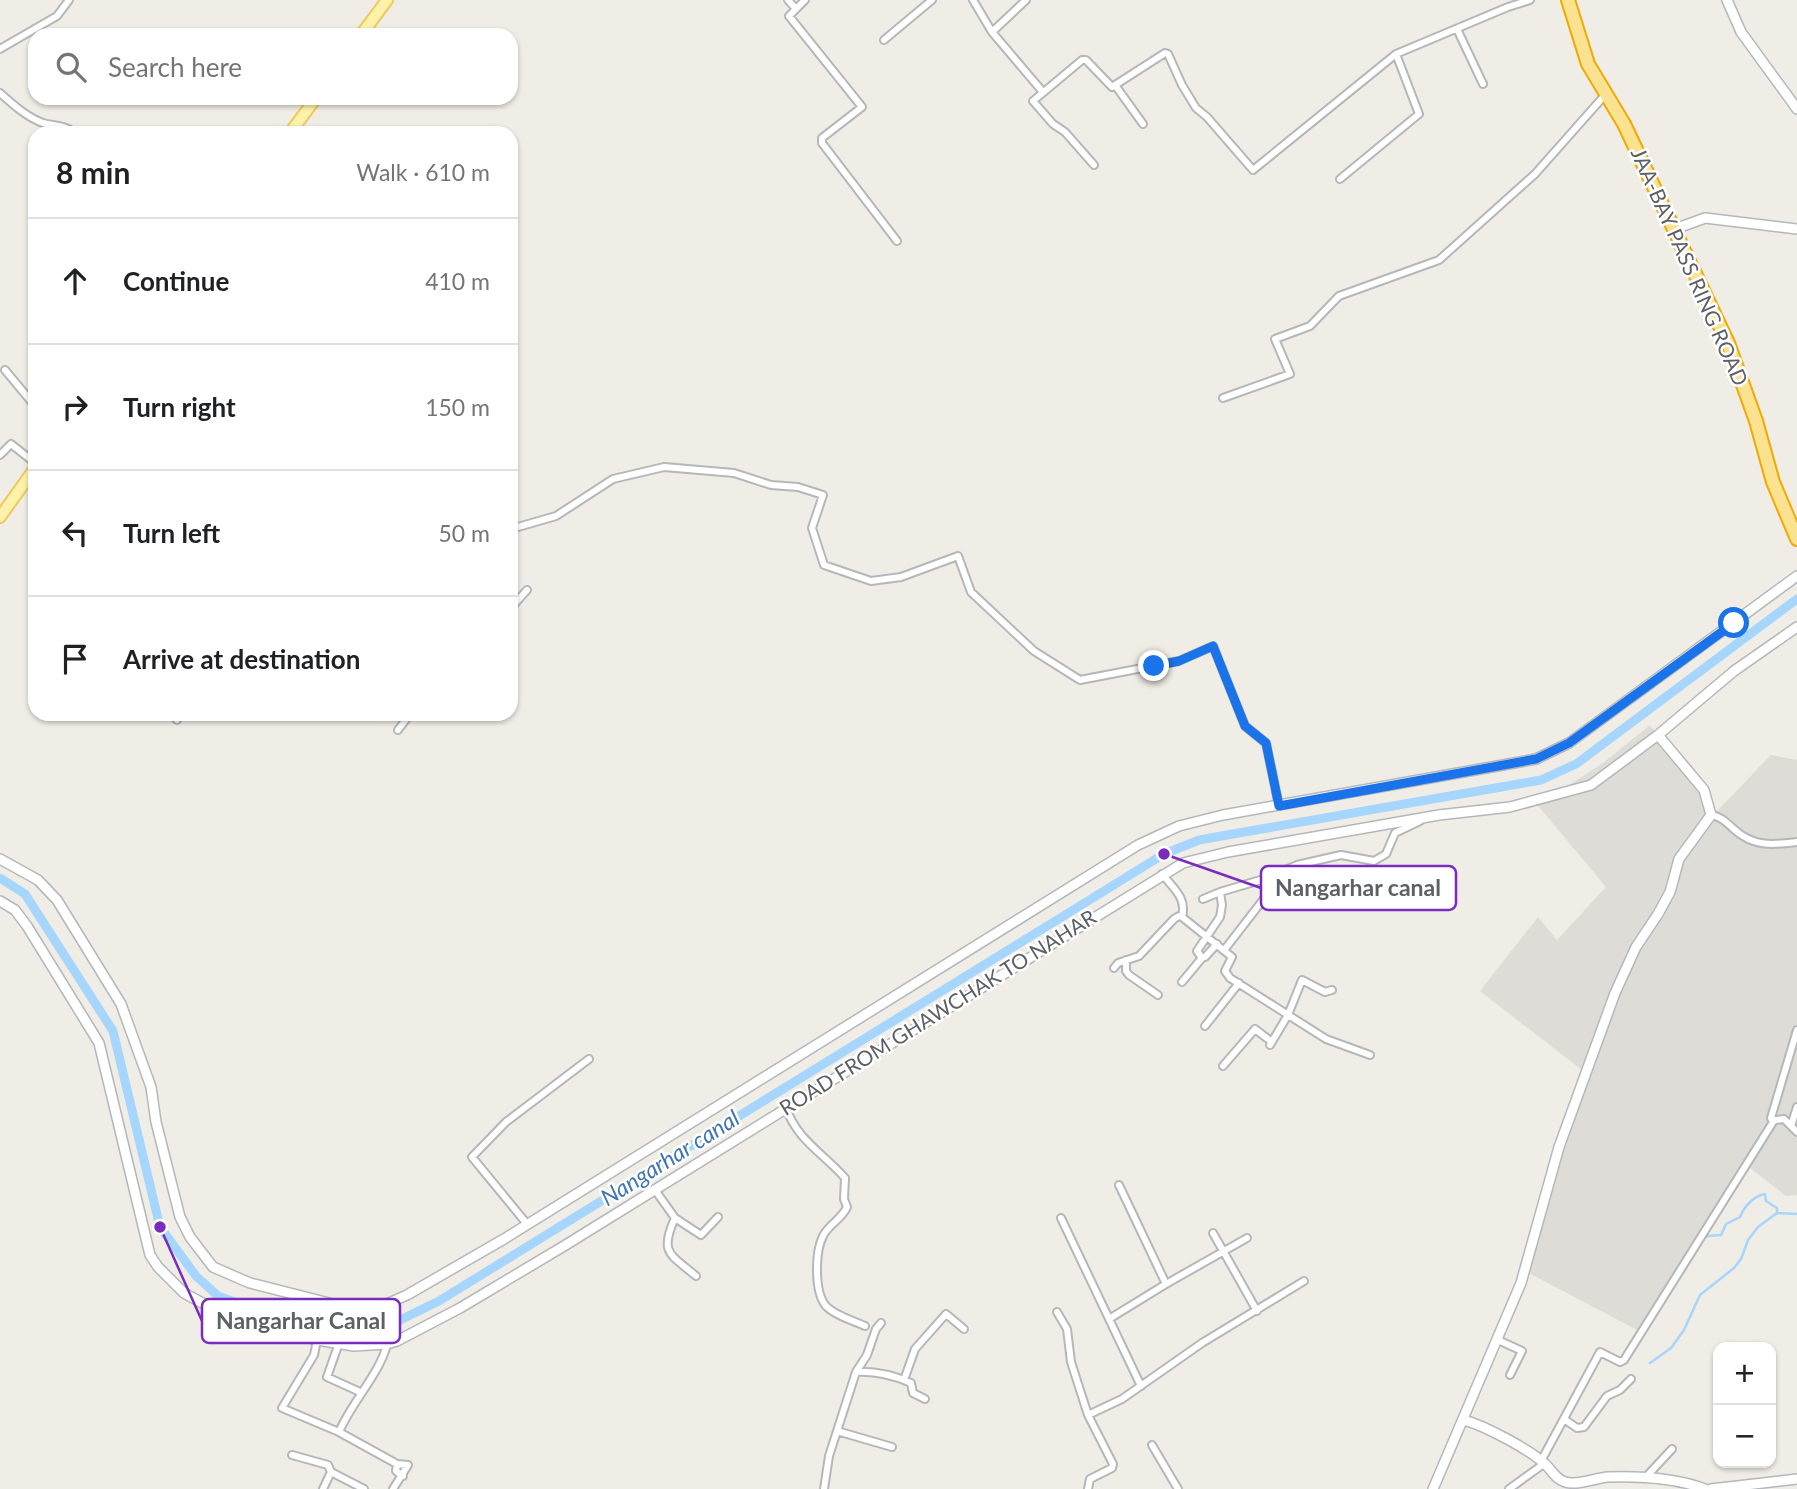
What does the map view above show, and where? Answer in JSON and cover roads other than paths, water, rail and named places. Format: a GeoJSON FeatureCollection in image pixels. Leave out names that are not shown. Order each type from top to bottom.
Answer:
{"type":"FeatureCollection","features":[{"type":"Feature","properties":{"kind":"highway","name":"JAA-BAY PASS RING ROAD"},"geometry":{"type":"LineString","coordinates":[[1568,0],[1588,64],[1624,124],[1728,343],[1756,421],[1773,482],[1797,539]]}},
{"type":"Feature","properties":{"kind":"main road"},"geometry":{"type":"LineString","coordinates":[[366,28],[387,0]]}},
{"type":"Feature","properties":{"kind":"main road"},"geometry":{"type":"LineString","coordinates":[[295,126],[311,105]]}},
{"type":"Feature","properties":{"kind":"main road"},"geometry":{"type":"LineString","coordinates":[[0,517],[28,475]]}},
{"type":"Feature","properties":{"kind":"street"},"geometry":{"type":"LineString","coordinates":[[36,28],[57,16],[69,0]]}},
{"type":"Feature","properties":{"kind":"street"},"geometry":{"type":"LineString","coordinates":[[788,0],[796,9]]}},
{"type":"Feature","properties":{"kind":"street"},"geometry":{"type":"LineString","coordinates":[[805,0],[789,16],[862,107],[822,138],[821,143],[897,241]]}},
{"type":"Feature","properties":{"kind":"street"},"geometry":{"type":"LineString","coordinates":[[884,40],[932,0]]}},
{"type":"Feature","properties":{"kind":"street"},"geometry":{"type":"LineString","coordinates":[[972,0],[992,32],[1042,91]]}},
{"type":"Feature","properties":{"kind":"street"},"geometry":{"type":"LineString","coordinates":[[992,32],[1026,0]]}},
{"type":"Feature","properties":{"kind":"street"},"geometry":{"type":"LineString","coordinates":[[1094,165],[1065,132],[1059,130],[1033,102],[1042,91],[1084,60],[1110,86],[1165,53],[1168,54],[1196,108],[1253,170],[1396,54],[1530,0]]}},
{"type":"Feature","properties":{"kind":"street"},"geometry":{"type":"LineString","coordinates":[[1727,0],[1741,32],[1797,109]]}},
{"type":"Feature","properties":{"kind":"street"},"geometry":{"type":"LineString","coordinates":[[1457,29],[1483,84]]}},
{"type":"Feature","properties":{"kind":"street"},"geometry":{"type":"LineString","coordinates":[[0,49],[28,33]]}},
{"type":"Feature","properties":{"kind":"street"},"geometry":{"type":"LineString","coordinates":[[1340,179],[1419,114],[1396,54]]}},
{"type":"Feature","properties":{"kind":"street"},"geometry":{"type":"LineString","coordinates":[[1115,85],[1143,124]]}},
{"type":"Feature","properties":{"kind":"street"},"geometry":{"type":"LineString","coordinates":[[0,93],[33,118],[63,126]]}},
{"type":"Feature","properties":{"kind":"street"},"geometry":{"type":"LineString","coordinates":[[1223,398],[1290,374],[1275,339],[1310,326],[1339,296],[1438,260],[1535,174],[1605,95]]}},
{"type":"Feature","properties":{"kind":"street"},"geometry":{"type":"LineString","coordinates":[[1675,229],[1704,218],[1797,229]]}},
{"type":"Feature","properties":{"kind":"street"},"geometry":{"type":"LineString","coordinates":[[5,370],[28,398]]}},
{"type":"Feature","properties":{"kind":"street"},"geometry":{"type":"LineString","coordinates":[[0,455],[11,444],[28,459]]}},
{"type":"Feature","properties":{"kind":"street"},"geometry":{"type":"LineString","coordinates":[[518,527],[556,516],[613,479],[664,467],[734,473],[771,485],[798,487],[823,495],[812,528],[824,565],[871,581],[901,577],[958,556],[971,592],[1034,651],[1080,680],[1179,661],[1213,646],[1245,726],[1266,743],[1279,806]]}},
{"type":"Feature","properties":{"kind":"street"},"geometry":{"type":"LineString","coordinates":[[0,859],[38,880],[57,900],[121,1004],[151,1087],[156,1122],[180,1217],[190,1237],[213,1267],[250,1283],[364,1314],[407,1295],[527,1224],[1138,845],[1179,826],[1536,759],[1569,743],[1797,576]]}},
{"type":"Feature","properties":{"kind":"street"},"geometry":{"type":"LineString","coordinates":[[518,600],[527,590]]}},
{"type":"Feature","properties":{"kind":"street","name":"ROAD FROM GHAWCHAK TO NAHAR"},"geometry":{"type":"LineString","coordinates":[[0,901],[15,910],[27,926],[99,1043],[150,1255],[158,1267],[184,1293],[224,1315],[354,1346],[387,1344],[460,1308],[1183,863],[1228,852],[1426,818],[1510,807],[1591,785],[1734,671],[1797,627]]}},
{"type":"Feature","properties":{"kind":"street"},"geometry":{"type":"LineString","coordinates":[[398,730],[405,721]]}},
{"type":"Feature","properties":{"kind":"street"},"geometry":{"type":"LineString","coordinates":[[1657,735],[1704,790],[1711,815]]}},
{"type":"Feature","properties":{"kind":"street"},"geometry":{"type":"LineString","coordinates":[[1711,815],[1719,817],[1743,837],[1768,845],[1797,842]]}},
{"type":"Feature","properties":{"kind":"street"},"geometry":{"type":"LineString","coordinates":[[1433,1489],[1521,1283],[1559,1147],[1615,993],[1636,947],[1670,892],[1679,859],[1711,815]]}},
{"type":"Feature","properties":{"kind":"street"},"geometry":{"type":"LineString","coordinates":[[1203,899],[1264,880],[1297,865],[1340,855],[1374,861],[1386,854],[1395,833],[1426,818]]}},
{"type":"Feature","properties":{"kind":"street"},"geometry":{"type":"LineString","coordinates":[[1162,874],[1183,900],[1181,917]]}},
{"type":"Feature","properties":{"kind":"street"},"geometry":{"type":"LineString","coordinates":[[1225,949],[1266,896],[1264,880]]}},
{"type":"Feature","properties":{"kind":"street"},"geometry":{"type":"LineString","coordinates":[[1202,958],[1197,951],[1220,917],[1220,892]]}},
{"type":"Feature","properties":{"kind":"street"},"geometry":{"type":"LineString","coordinates":[[1114,968],[1118,963],[1139,956],[1179,916],[1232,957],[1225,971],[1230,978],[1326,1039],[1370,1055]]}},
{"type":"Feature","properties":{"kind":"street"},"geometry":{"type":"LineString","coordinates":[[1182,982],[1217,944]]}},
{"type":"Feature","properties":{"kind":"street"},"geometry":{"type":"LineString","coordinates":[[1126,960],[1126,971],[1129,975],[1158,995]]}},
{"type":"Feature","properties":{"kind":"street"},"geometry":{"type":"LineString","coordinates":[[1223,1066],[1255,1029],[1271,1044],[1288,1015],[1302,980],[1325,992],[1332,990]]}},
{"type":"Feature","properties":{"kind":"street"},"geometry":{"type":"LineString","coordinates":[[1205,1026],[1239,984]]}},
{"type":"Feature","properties":{"kind":"street"},"geometry":{"type":"LineString","coordinates":[[1509,1489],[1543,1462],[1600,1352],[1620,1362],[1624,1360],[1773,1122],[1797,1030]]}},
{"type":"Feature","properties":{"kind":"street"},"geometry":{"type":"LineString","coordinates":[[527,1224],[471,1157],[506,1122],[589,1059]]}},
{"type":"Feature","properties":{"kind":"street"},"geometry":{"type":"LineString","coordinates":[[1791,1126],[1797,1107]]}},
{"type":"Feature","properties":{"kind":"street"},"geometry":{"type":"LineString","coordinates":[[786,1108],[792,1124],[803,1139],[829,1160],[845,1178],[845,1214],[823,1234],[817,1256],[819,1290],[825,1305],[830,1309],[865,1326]]}},
{"type":"Feature","properties":{"kind":"street"},"geometry":{"type":"LineString","coordinates":[[1773,1122],[1784,1119],[1797,1132]]}},
{"type":"Feature","properties":{"kind":"street"},"geometry":{"type":"LineString","coordinates":[[1119,1185],[1166,1284]]}},
{"type":"Feature","properties":{"kind":"street"},"geometry":{"type":"LineString","coordinates":[[654,1190],[676,1218],[701,1235],[718,1217]]}},
{"type":"Feature","properties":{"kind":"street"},"geometry":{"type":"LineString","coordinates":[[676,1218],[667,1236],[666,1246],[670,1254],[696,1276]]}},
{"type":"Feature","properties":{"kind":"street"},"geometry":{"type":"LineString","coordinates":[[1061,1218],[1141,1386]]}},
{"type":"Feature","properties":{"kind":"street"},"geometry":{"type":"LineString","coordinates":[[1213,1233],[1256,1311]]}},
{"type":"Feature","properties":{"kind":"street"},"geometry":{"type":"LineString","coordinates":[[1109,1320],[1247,1238]]}},
{"type":"Feature","properties":{"kind":"street"},"geometry":{"type":"LineString","coordinates":[[1088,1415],[1122,1399],[1202,1343],[1304,1281]]}},
{"type":"Feature","properties":{"kind":"street"},"geometry":{"type":"LineString","coordinates":[[1057,1312],[1067,1329],[1071,1362],[1088,1415],[1113,1464],[1112,1468],[1090,1479],[1088,1489]]}},
{"type":"Feature","properties":{"kind":"street"},"geometry":{"type":"LineString","coordinates":[[904,1380],[915,1349],[946,1314],[964,1329]]}},
{"type":"Feature","properties":{"kind":"street"},"geometry":{"type":"LineString","coordinates":[[824,1489],[829,1455],[856,1373],[881,1323]]}},
{"type":"Feature","properties":{"kind":"street"},"geometry":{"type":"LineString","coordinates":[[317,1339],[314,1355],[282,1408],[339,1432],[397,1464],[408,1465],[393,1489]]}},
{"type":"Feature","properties":{"kind":"street"},"geometry":{"type":"LineString","coordinates":[[1498,1340],[1522,1351],[1510,1375]]}},
{"type":"Feature","properties":{"kind":"street"},"geometry":{"type":"LineString","coordinates":[[339,1343],[327,1377],[360,1392]]}},
{"type":"Feature","properties":{"kind":"street"},"geometry":{"type":"LineString","coordinates":[[339,1432],[360,1392],[384,1358],[387,1344]]}},
{"type":"Feature","properties":{"kind":"street"},"geometry":{"type":"LineString","coordinates":[[856,1373],[873,1371],[904,1380],[911,1383],[913,1392],[925,1399]]}},
{"type":"Feature","properties":{"kind":"street"},"geometry":{"type":"LineString","coordinates":[[1563,1419],[1577,1429],[1584,1427],[1607,1396],[1620,1390],[1631,1379]]}},
{"type":"Feature","properties":{"kind":"street"},"geometry":{"type":"LineString","coordinates":[[1464,1420],[1481,1425],[1543,1462],[1564,1482],[1607,1477],[1645,1478],[1705,1489]]}},
{"type":"Feature","properties":{"kind":"street"},"geometry":{"type":"LineString","coordinates":[[837,1431],[892,1447]]}},
{"type":"Feature","properties":{"kind":"street"},"geometry":{"type":"LineString","coordinates":[[1152,1445],[1178,1489]]}},
{"type":"Feature","properties":{"kind":"street"},"geometry":{"type":"LineString","coordinates":[[1645,1478],[1672,1449]]}},
{"type":"Feature","properties":{"kind":"street"},"geometry":{"type":"LineString","coordinates":[[292,1455],[328,1465],[331,1472],[364,1489]]}},
{"type":"Feature","properties":{"kind":"street"},"geometry":{"type":"LineString","coordinates":[[397,1464],[396,1471],[403,1476]]}},
{"type":"Feature","properties":{"kind":"street"},"geometry":{"type":"LineString","coordinates":[[323,1489],[331,1472]]}},
{"type":"Feature","properties":{"kind":"street"},"geometry":{"type":"LineString","coordinates":[[1711,1489],[1797,1479]]}},
{"type":"Feature","properties":{"kind":"waterway","name":"Nangarhar canal"},"geometry":{"type":"LineString","coordinates":[[0,878],[25,894],[113,1031],[160,1227],[196,1276],[218,1296],[267,1314],[346,1330],[396,1322],[439,1301],[1164,854],[1199,840],[1541,780],[1576,764],[1797,599]]}},
{"type":"Feature","properties":{"kind":"waterway"},"geometry":{"type":"LineString","coordinates":[[1703,1239],[1721,1235],[1726,1224],[1740,1217],[1744,1209],[1761,1195],[1765,1194],[1766,1201],[1777,1208],[1777,1213]]}},
{"type":"Feature","properties":{"kind":"waterway"},"geometry":{"type":"LineString","coordinates":[[1650,1363],[1671,1348],[1684,1330],[1700,1295],[1734,1268],[1758,1227],[1777,1213],[1797,1214]]}},
{"type":"Feature","properties":{"kind":"waterway"},"geometry":{"type":"LineString","coordinates":[[1629,1358],[1698,1248]]}},
{"type":"Feature","properties":{"kind":"place","name":"Nangarhar canal"},"geometry":{"type":"Point","coordinates":[1164,854]}},
{"type":"Feature","properties":{"kind":"place","name":"Nangarhar Canal"},"geometry":{"type":"Point","coordinates":[160,1227]}}]}
